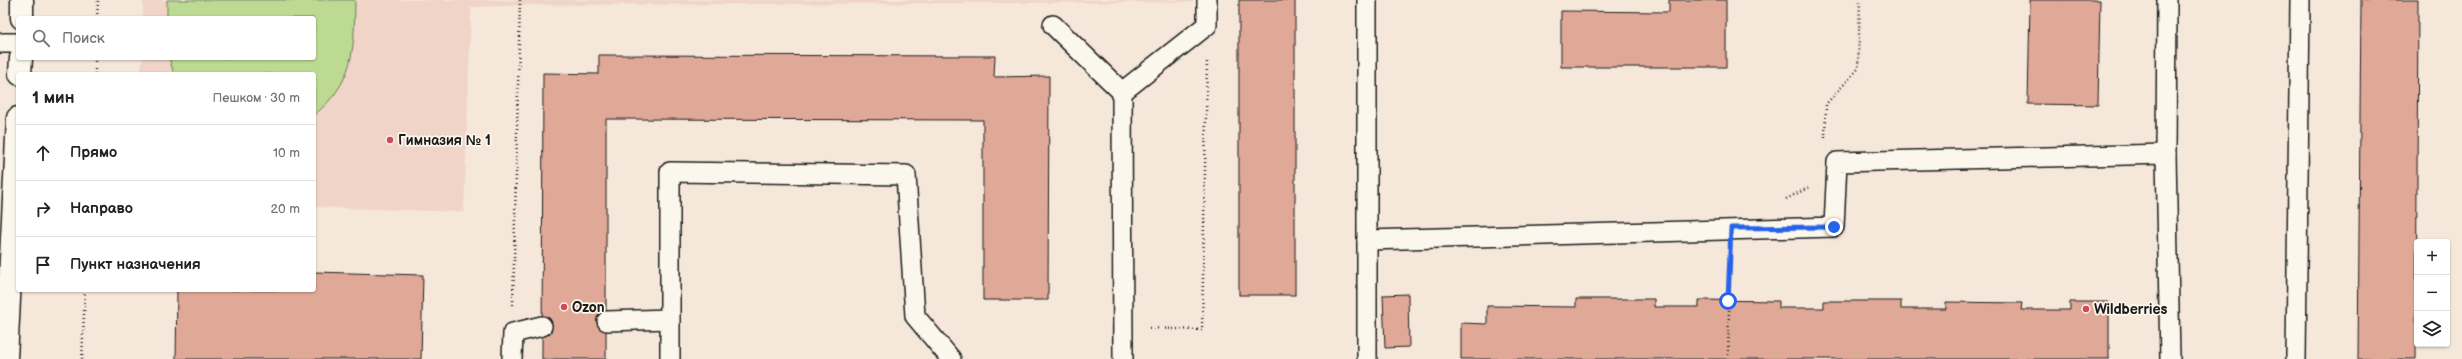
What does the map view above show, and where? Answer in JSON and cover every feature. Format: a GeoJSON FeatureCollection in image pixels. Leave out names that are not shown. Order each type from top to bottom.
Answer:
{"type":"FeatureCollection","features":[{"type":"Feature","properties":{"kind":"street"},"geometry":{"type":"LineString","coordinates":[[22,0],[22,16]]}},
{"type":"Feature","properties":{"kind":"street"},"geometry":{"type":"LineString","coordinates":[[20,72],[21,60]]}},
{"type":"Feature","properties":{"kind":"street"},"geometry":{"type":"LineString","coordinates":[[6,359],[16,205]]}},
{"type":"Feature","properties":{"kind":"lane"},"geometry":{"type":"LineString","coordinates":[[1122,92],[1207,25],[1207,0]]}},
{"type":"Feature","properties":{"kind":"lane"},"geometry":{"type":"LineString","coordinates":[[1367,0],[1367,359]]}},
{"type":"Feature","properties":{"kind":"lane"},"geometry":{"type":"LineString","coordinates":[[2167,0],[2166,154],[2170,359]]}},
{"type":"Feature","properties":{"kind":"lane"},"geometry":{"type":"LineString","coordinates":[[2296,359],[2300,0]]}},
{"type":"Feature","properties":{"kind":"lane"},"geometry":{"type":"LineString","coordinates":[[1054,25],[1122,92],[1123,359]]}},
{"type":"Feature","properties":{"kind":"lane"},"geometry":{"type":"LineString","coordinates":[[0,43],[16,43]]}},
{"type":"Feature","properties":{"kind":"lane"},"geometry":{"type":"LineString","coordinates":[[1367,240],[1731,228],[1834,227],[1837,162],[2166,154]]}},
{"type":"Feature","properties":{"kind":"lane"},"geometry":{"type":"LineString","coordinates":[[670,359],[670,172],[906,176],[915,316],[951,359]]}},
{"type":"Feature","properties":{"kind":"lane"},"geometry":{"type":"LineString","coordinates":[[607,321],[669,319]]}},
{"type":"Feature","properties":{"kind":"lane"},"geometry":{"type":"LineString","coordinates":[[512,359],[513,333],[542,326]]}},
{"type":"Feature","properties":{"kind":"path"},"geometry":{"type":"LineString","coordinates":[[97,16],[98,0]]}},
{"type":"Feature","properties":{"kind":"path"},"geometry":{"type":"LineString","coordinates":[[513,333],[520,0]]}},
{"type":"Feature","properties":{"kind":"path"},"geometry":{"type":"LineString","coordinates":[[1825,142],[1826,104],[1858,69],[1860,0]]}},
{"type":"Feature","properties":{"kind":"path"},"geometry":{"type":"LineString","coordinates":[[1142,328],[1202,330],[1207,25]]}},
{"type":"Feature","properties":{"kind":"path"},"geometry":{"type":"LineString","coordinates":[[95,60],[95,72]]}},
{"type":"Feature","properties":{"kind":"path"},"geometry":{"type":"LineString","coordinates":[[1781,202],[1809,187]]}},
{"type":"Feature","properties":{"kind":"path"},"geometry":{"type":"LineString","coordinates":[[1728,359],[1728,301],[1731,228]]}},
{"type":"Feature","properties":{"kind":"path"},"geometry":{"type":"LineString","coordinates":[[82,359],[85,292]]}},
{"type":"Feature","properties":{"kind":"shaded area","name":"Гимназия № 1"},"geometry":{"type":"Polygon","coordinates":[[[143,0],[1193,0],[1193,2],[530,5],[471,7],[464,212],[316,207],[316,72],[141,72],[142,60],[316,60],[316,16],[143,16],[143,0]]]}},
{"type":"Feature","properties":{"kind":"green space"},"geometry":{"type":"Polygon","coordinates":[[[167,0],[355,0],[354,34],[350,64],[338,90],[316,113],[316,72],[173,72],[170,60],[316,60],[316,16],[167,16],[167,0]]]}},
{"type":"Feature","properties":{"kind":"building"},"geometry":{"type":"Polygon","coordinates":[[[1239,0],[1295,0],[1295,295],[1239,295],[1239,0]]]}},
{"type":"Feature","properties":{"kind":"building"},"geometry":{"type":"Polygon","coordinates":[[[1669,0],[1726,0],[1726,67],[1561,67],[1561,11],[1669,12],[1669,0]]]}},
{"type":"Feature","properties":{"kind":"building"},"geometry":{"type":"Polygon","coordinates":[[[2030,0],[2100,0],[2098,105],[2028,104],[2030,0]]]}},
{"type":"Feature","properties":{"kind":"building"},"geometry":{"type":"Polygon","coordinates":[[[2361,0],[2418,0],[2417,239],[2414,239],[2414,347],[2416,347],[2416,359],[2358,359],[2361,0]]]}},
{"type":"Feature","properties":{"kind":"building"},"geometry":{"type":"Polygon","coordinates":[[[599,55],[995,56],[994,77],[1049,76],[1048,300],[983,300],[983,120],[606,119],[606,359],[542,359],[543,73],[599,74],[599,55]]]}},
{"type":"Feature","properties":{"kind":"building"},"geometry":{"type":"Polygon","coordinates":[[[316,272],[423,275],[421,359],[176,359],[177,292],[316,292],[316,272]]]}},
{"type":"Feature","properties":{"kind":"building"},"geometry":{"type":"Polygon","coordinates":[[[1408,294],[1409,347],[1385,348],[1383,295],[1408,294]]]}},
{"type":"Feature","properties":{"kind":"building"},"geometry":{"type":"Polygon","coordinates":[[[1576,299],[1654,299],[1654,307],[1699,307],[1699,300],[1779,301],[1779,308],[1824,308],[1824,301],[1901,301],[1901,309],[1946,309],[1946,302],[2022,303],[2021,310],[2070,310],[2070,302],[2109,302],[2109,359],[1461,359],[1461,323],[1487,324],[1487,306],[1576,307],[1576,299]]]}},
{"type":"Feature","properties":{"kind":"place","name":"Гимназия № 1"},"geometry":{"type":"Point","coordinates":[390,140]}},
{"type":"Feature","properties":{"kind":"place","name":"Ozon"},"geometry":{"type":"Point","coordinates":[564,307]}},
{"type":"Feature","properties":{"kind":"place","name":"Wildberries"},"geometry":{"type":"Point","coordinates":[2086,309]}},
{"type":"Feature","properties":{"kind":"route"},"geometry":{"type":"LineString","coordinates":[[1728,301],[1731,228],[1834,227]]}}]}
